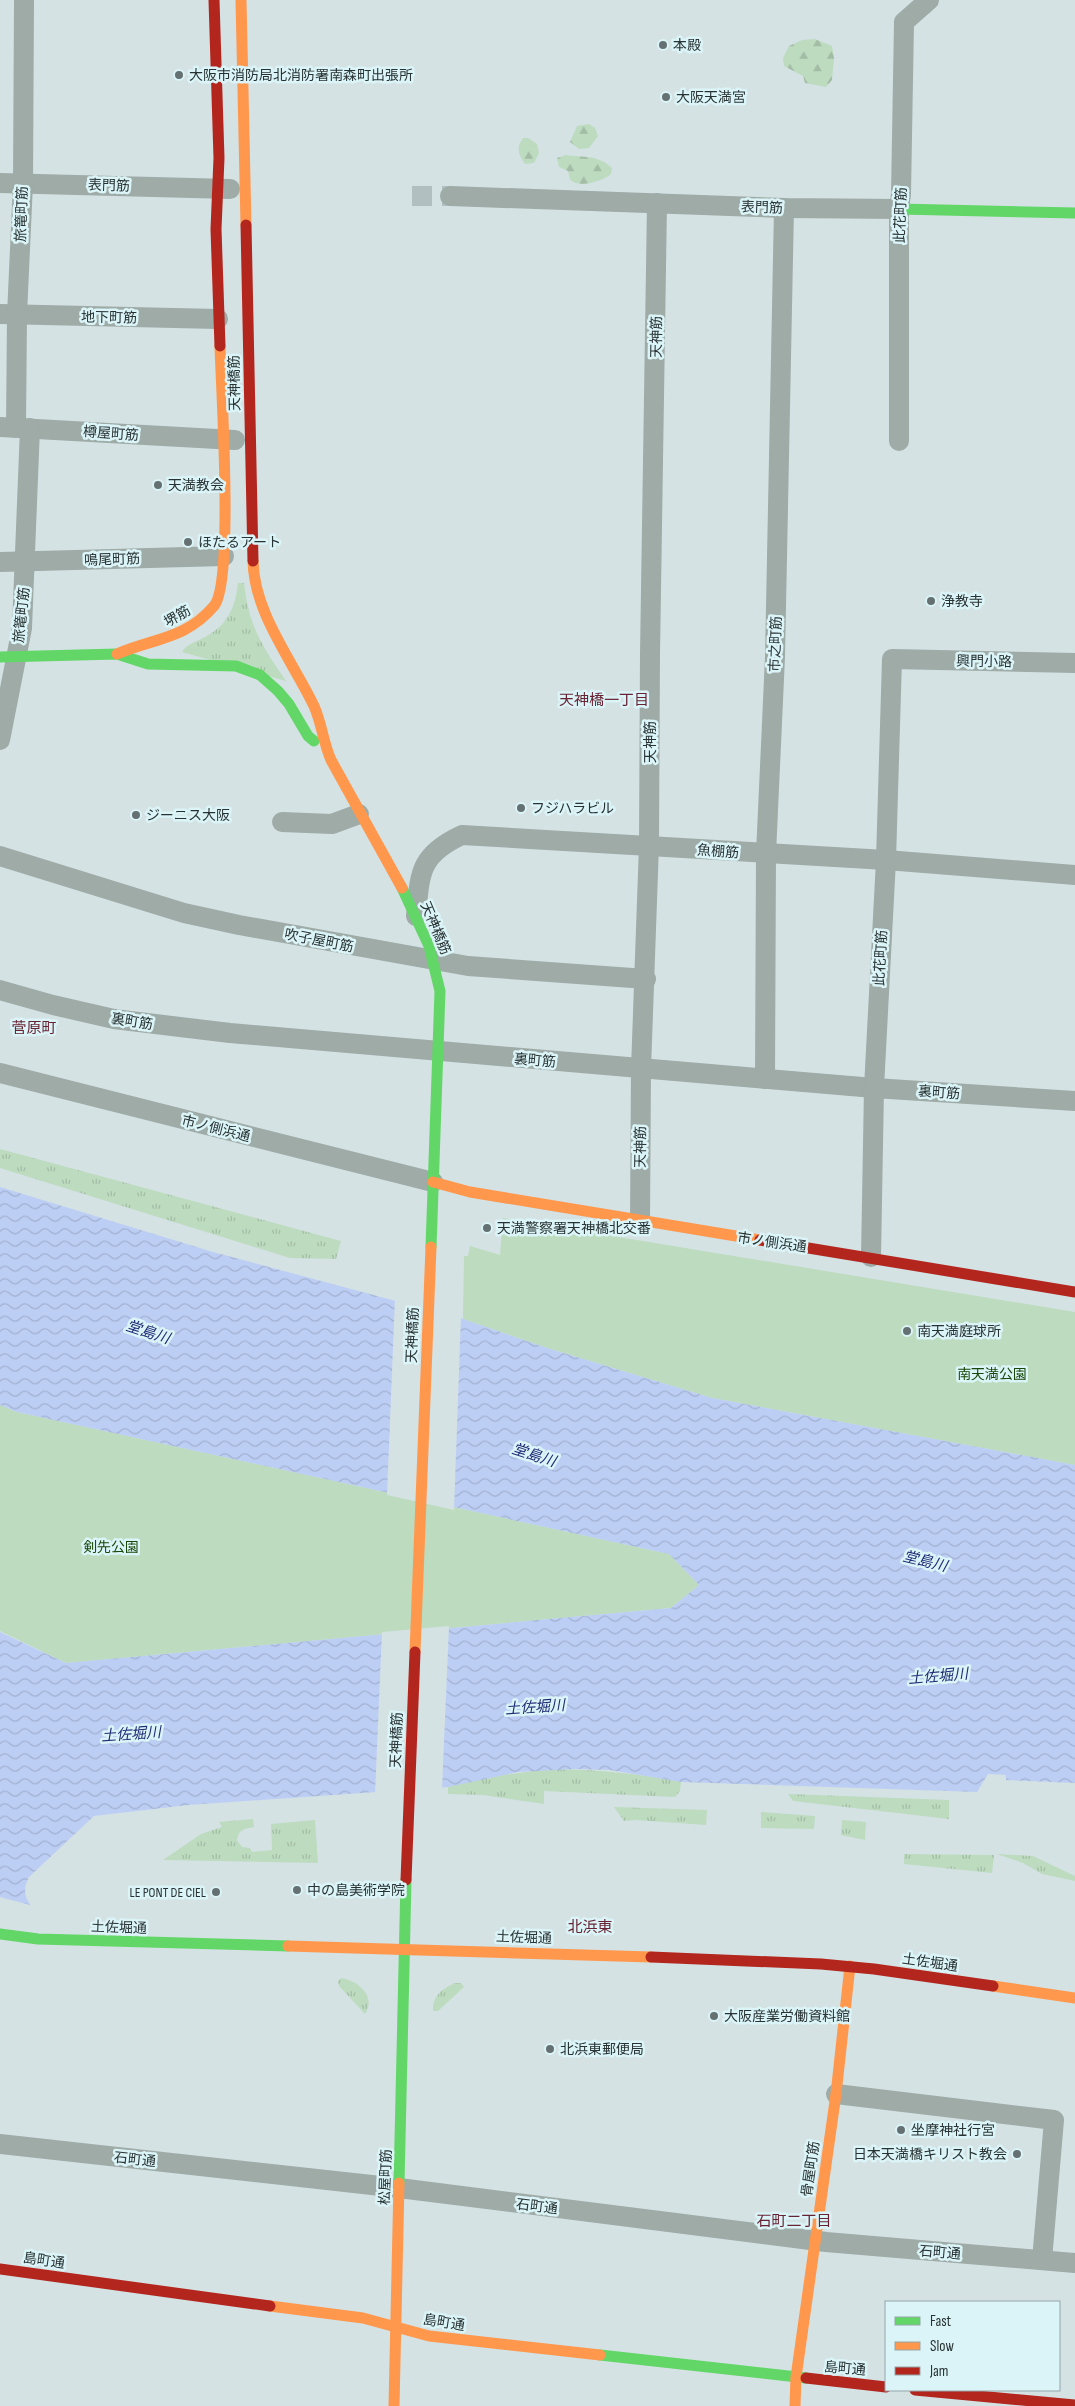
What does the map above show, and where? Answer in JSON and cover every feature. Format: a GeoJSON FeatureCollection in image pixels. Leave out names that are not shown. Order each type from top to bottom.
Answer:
{"type":"FeatureCollection","features":[{"type":"Feature","properties":{"kind":"street","name":"旅篭町筋"},"geometry":{"type":"LineString","coordinates":[[0,740],[8,657],[22,624],[26,562],[8,314],[23,183],[24,0]]}},
{"type":"Feature","properties":{"kind":"street","name":"天神橋筋"},"geometry":{"type":"LineString","coordinates":[[214,0],[218,188],[218,319],[224,564]]}},
{"type":"Feature","properties":{"kind":"street","name":"天神橋筋"},"geometry":{"type":"LineString","coordinates":[[241,0],[253,569],[260,599],[270,625],[322,726],[326,750],[358,814],[416,916],[435,961],[440,991],[404,1948]]}},
{"type":"Feature","properties":{"kind":"street","name":"此花町筋"},"geometry":{"type":"LineString","coordinates":[[899,441],[899,209],[901,194],[904,22],[929,0]]}},
{"type":"Feature","properties":{"kind":"street","name":"表門筋"},"geometry":{"type":"LineString","coordinates":[[0,183],[244,190]]}},
{"type":"Feature","properties":{"kind":"street","name":"表門筋"},"geometry":{"type":"LineString","coordinates":[[450,196],[784,208],[1075,213]]}},
{"type":"Feature","properties":{"kind":"street","name":"天神筋"},"geometry":{"type":"LineString","coordinates":[[640,1221],[641,1069],[650,845],[650,654],[657,203]]}},
{"type":"Feature","properties":{"kind":"street","name":"市之町筋"},"geometry":{"type":"LineString","coordinates":[[765,1079],[766,854],[775,657],[784,208]]}},
{"type":"Feature","properties":{"kind":"street","name":"地下町筋"},"geometry":{"type":"LineString","coordinates":[[8,314],[218,319]]}},
{"type":"Feature","properties":{"kind":"street","name":"樽屋町筋"},"geometry":{"type":"LineString","coordinates":[[15,428],[249,440]]}},
{"type":"Feature","properties":{"kind":"street","name":"鳴尾町筋"},"geometry":{"type":"LineString","coordinates":[[0,562],[224,564]]}},
{"type":"Feature","properties":{"kind":"street","name":"堺筋"},"geometry":{"type":"LineString","coordinates":[[117,654],[135,646],[158,642],[173,636],[205,616],[215,605],[221,590],[224,564]]}},
{"type":"Feature","properties":{"kind":"street","name":"堺筋"},"geometry":{"type":"LineString","coordinates":[[8,657],[117,654],[148,664],[222,664],[236,666]]}},
{"type":"Feature","properties":{"kind":"street","name":"此花町筋"},"geometry":{"type":"LineString","coordinates":[[871,1257],[874,1088],[886,860],[892,660]]}},
{"type":"Feature","properties":{"kind":"street","name":"興門小路"},"geometry":{"type":"LineString","coordinates":[[892,660],[1075,663]]}},
{"type":"Feature","properties":{"kind":"street","name":"天神橋筋"},"geometry":{"type":"LineString","coordinates":[[236,666],[260,675],[269,683],[289,704],[308,736],[326,750]]}},
{"type":"Feature","properties":{"kind":"street"},"geometry":{"type":"LineString","coordinates":[[282,822],[332,824],[358,814]]}},
{"type":"Feature","properties":{"kind":"street","name":"魚棚筋"},"geometry":{"type":"LineString","coordinates":[[416,916],[421,871],[428,859],[445,842],[462,835],[886,860],[1075,875]]}},
{"type":"Feature","properties":{"kind":"street","name":"吹子屋町筋"},"geometry":{"type":"LineString","coordinates":[[0,856],[184,913],[435,961],[468,966],[646,979]]}},
{"type":"Feature","properties":{"kind":"street","name":"裏町筋"},"geometry":{"type":"LineString","coordinates":[[0,990],[114,1019],[165,1026],[641,1069],[874,1088],[1075,1101]]}},
{"type":"Feature","properties":{"kind":"street","name":"市ノ側浜通"},"geometry":{"type":"LineString","coordinates":[[0,1073],[470,1192],[1075,1292]]}},
{"type":"Feature","properties":{"kind":"street","name":"土佐堀通"},"geometry":{"type":"LineString","coordinates":[[0,1935],[28,1938],[404,1948],[850,1966],[1075,1998]]}},
{"type":"Feature","properties":{"kind":"street","name":"松屋町筋"},"geometry":{"type":"LineString","coordinates":[[394,2406],[404,1948]]}},
{"type":"Feature","properties":{"kind":"street","name":"骨屋町筋"},"geometry":{"type":"LineString","coordinates":[[795,2406],[796,2377],[836,2094],[850,1966]]}},
{"type":"Feature","properties":{"kind":"street"},"geometry":{"type":"LineString","coordinates":[[836,2094],[1054,2120],[1042,2260]]}},
{"type":"Feature","properties":{"kind":"street","name":"石町通"},"geometry":{"type":"LineString","coordinates":[[0,2144],[400,2188],[815,2240],[1075,2263]]}},
{"type":"Feature","properties":{"kind":"street","name":"島町通"},"geometry":{"type":"LineString","coordinates":[[0,2269],[363,2318],[429,2336],[885,2387]]}},
{"type":"Feature","properties":{"kind":"street"},"geometry":{"type":"LineString","coordinates":[[926,2391],[1075,2405]]}},
{"type":"Feature","properties":{"kind":"green space"},"geometry":{"type":"Polygon","coordinates":[[[815,39],[832,46],[834,58],[832,80],[826,87],[805,83],[803,76],[784,66],[783,58],[789,46],[802,40],[815,39]]]}},
{"type":"Feature","properties":{"kind":"green space"},"geometry":{"type":"Polygon","coordinates":[[[589,124],[595,128],[598,136],[589,148],[579,149],[570,142],[577,126],[589,124]]]}},
{"type":"Feature","properties":{"kind":"green space"},"geometry":{"type":"Polygon","coordinates":[[[523,138],[528,138],[537,144],[539,153],[534,163],[525,164],[521,157],[519,148],[523,138]]]}},
{"type":"Feature","properties":{"kind":"green space"},"geometry":{"type":"Polygon","coordinates":[[[566,155],[601,160],[612,168],[611,174],[591,183],[579,184],[574,182],[570,179],[568,171],[559,167],[557,158],[566,155]]]}},
{"type":"Feature","properties":{"kind":"green space"},"geometry":{"type":"Polygon","coordinates":[[[238,583],[244,583],[253,624],[263,646],[286,681],[182,652],[188,646],[217,629],[228,617],[237,593],[238,583]]]}},
{"type":"Feature","properties":{"kind":"green space"},"geometry":{"type":"Polygon","coordinates":[[[0,1149],[341,1241],[336,1259],[290,1258],[0,1168],[0,1149]]]}},
{"type":"Feature","properties":{"kind":"green space","name":"南天満公園"},"geometry":{"type":"Polygon","coordinates":[[[503,1218],[1075,1312],[1075,1465],[712,1398],[547,1348],[463,1319],[464,1256],[468,1256],[470,1246],[500,1255],[503,1218]]]}},
{"type":"Feature","properties":{"kind":"green space","name":"剣先公園"},"geometry":{"type":"Polygon","coordinates":[[[0,1405],[17,1412],[669,1554],[699,1585],[671,1608],[66,1663],[0,1631],[0,1405]]]}},
{"type":"Feature","properties":{"kind":"green space"},"geometry":{"type":"Polygon","coordinates":[[[547,1769],[614,1772],[648,1776],[681,1782],[680,1791],[675,1797],[544,1791],[544,1804],[483,1795],[448,1794],[448,1787],[482,1778],[547,1769]]]}},
{"type":"Feature","properties":{"kind":"green space"},"geometry":{"type":"Polygon","coordinates":[[[788,1794],[949,1800],[949,1819],[793,1801],[788,1794]]]}},
{"type":"Feature","properties":{"kind":"green space"},"geometry":{"type":"Polygon","coordinates":[[[614,1807],[707,1810],[706,1825],[636,1820],[624,1821],[614,1807]]]}},
{"type":"Feature","properties":{"kind":"green space"},"geometry":{"type":"Polygon","coordinates":[[[761,1812],[815,1816],[814,1829],[761,1828],[761,1812]]]}},
{"type":"Feature","properties":{"kind":"green space"},"geometry":{"type":"Polygon","coordinates":[[[253,1819],[254,1827],[242,1830],[237,1840],[242,1847],[250,1848],[252,1852],[272,1850],[271,1824],[315,1820],[318,1863],[163,1860],[201,1834],[222,1827],[219,1822],[253,1819]]]}},
{"type":"Feature","properties":{"kind":"green space"},"geometry":{"type":"Polygon","coordinates":[[[842,1820],[866,1822],[865,1840],[841,1835],[842,1820]]]}},
{"type":"Feature","properties":{"kind":"green space"},"geometry":{"type":"Polygon","coordinates":[[[904,1854],[994,1855],[992,1873],[904,1864],[904,1854]]]}},
{"type":"Feature","properties":{"kind":"green space"},"geometry":{"type":"Polygon","coordinates":[[[997,1854],[1033,1856],[1075,1876],[1075,1881],[1042,1874],[1023,1863],[997,1854]]]}},
{"type":"Feature","properties":{"kind":"green space"},"geometry":{"type":"Polygon","coordinates":[[[341,1978],[353,1982],[364,1990],[369,2001],[365,2014],[339,1986],[338,1981],[341,1978]]]}},
{"type":"Feature","properties":{"kind":"green space"},"geometry":{"type":"Polygon","coordinates":[[[455,1983],[461,1983],[464,1987],[438,2011],[433,2011],[434,2001],[439,1993],[455,1983]]]}},
{"type":"Feature","properties":{"kind":"water"},"geometry":{"type":"Polygon","coordinates":[[[0,1187],[213,1252],[463,1319],[547,1348],[712,1398],[1075,1465],[1075,1783],[1006,1780],[1006,1775],[988,1774],[977,1792],[681,1782],[610,1770],[575,1769],[518,1772],[448,1787],[188,1805],[94,1816],[29,1877],[25,1892],[32,1907],[0,1948],[0,1632],[66,1663],[671,1608],[699,1585],[669,1554],[17,1412],[0,1405],[0,1187]]]}},
{"type":"Feature","properties":{"kind":"pier"},"geometry":{"type":"Polygon","coordinates":[[[395,1298],[461,1316],[454,1510],[387,1495],[395,1298]]]}},
{"type":"Feature","properties":{"kind":"pier"},"geometry":{"type":"Polygon","coordinates":[[[449,1626],[442,1790],[375,1794],[382,1632],[449,1626]]]}},
{"type":"Feature","properties":{"kind":"pier"},"geometry":{"type":"Polygon","coordinates":[[[0,1897],[34,1906],[0,1951],[0,1897]]]}},
{"type":"Feature","properties":{"kind":"tunnel"},"geometry":{"type":"LineString","coordinates":[[412,196],[450,196]]}},
{"type":"Feature","properties":{"kind":"traffic: fast"},"geometry":{"type":"LineString","coordinates":[[899,209],[1075,213]]}},
{"type":"Feature","properties":{"kind":"traffic: fast"},"geometry":{"type":"LineString","coordinates":[[0,657],[117,654],[148,664],[236,666],[260,675],[278,691],[289,704],[308,736],[314,741]]}},
{"type":"Feature","properties":{"kind":"traffic: fast"},"geometry":{"type":"LineString","coordinates":[[402,888],[429,946],[440,991],[431,1247]]}},
{"type":"Feature","properties":{"kind":"traffic: fast"},"geometry":{"type":"LineString","coordinates":[[399,2183],[406,1880]]}},
{"type":"Feature","properties":{"kind":"traffic: fast"},"geometry":{"type":"LineString","coordinates":[[0,1934],[38,1939],[288,1946]]}},
{"type":"Feature","properties":{"kind":"traffic: fast"},"geometry":{"type":"LineString","coordinates":[[600,2355],[806,2378]]}},
{"type":"Feature","properties":{"kind":"traffic: slow"},"geometry":{"type":"LineString","coordinates":[[241,0],[246,225]]}},
{"type":"Feature","properties":{"kind":"traffic: slow"},"geometry":{"type":"LineString","coordinates":[[117,654],[168,637],[192,626],[214,606],[220,590],[224,561],[225,524],[220,346]]}},
{"type":"Feature","properties":{"kind":"traffic: slow"},"geometry":{"type":"LineString","coordinates":[[253,561],[255,580],[267,618],[314,706],[331,760],[402,888]]}},
{"type":"Feature","properties":{"kind":"traffic: slow"},"geometry":{"type":"LineString","coordinates":[[433,1182],[470,1192],[760,1240]]}},
{"type":"Feature","properties":{"kind":"traffic: slow"},"geometry":{"type":"LineString","coordinates":[[415,1652],[431,1247]]}},
{"type":"Feature","properties":{"kind":"traffic: slow"},"geometry":{"type":"LineString","coordinates":[[288,1946],[651,1957]]}},
{"type":"Feature","properties":{"kind":"traffic: slow"},"geometry":{"type":"LineString","coordinates":[[795,2406],[796,2377],[836,2094],[850,1966]]}},
{"type":"Feature","properties":{"kind":"traffic: slow"},"geometry":{"type":"LineString","coordinates":[[993,1986],[1075,1998]]}},
{"type":"Feature","properties":{"kind":"traffic: slow"},"geometry":{"type":"LineString","coordinates":[[394,2406],[399,2183]]}},
{"type":"Feature","properties":{"kind":"traffic: slow"},"geometry":{"type":"LineString","coordinates":[[270,2306],[363,2318],[429,2336],[600,2355]]}},
{"type":"Feature","properties":{"kind":"traffic: jam"},"geometry":{"type":"LineString","coordinates":[[214,0],[219,158],[216,229],[220,346]]}},
{"type":"Feature","properties":{"kind":"traffic: jam"},"geometry":{"type":"LineString","coordinates":[[246,225],[253,561]]}},
{"type":"Feature","properties":{"kind":"traffic: jam"},"geometry":{"type":"LineString","coordinates":[[760,1240],[1075,1292]]}},
{"type":"Feature","properties":{"kind":"traffic: jam"},"geometry":{"type":"LineString","coordinates":[[406,1880],[415,1652]]}},
{"type":"Feature","properties":{"kind":"traffic: jam"},"geometry":{"type":"LineString","coordinates":[[651,1957],[821,1964],[874,1969],[993,1986]]}},
{"type":"Feature","properties":{"kind":"traffic: jam"},"geometry":{"type":"LineString","coordinates":[[0,2269],[270,2306]]}},
{"type":"Feature","properties":{"kind":"traffic: jam"},"geometry":{"type":"LineString","coordinates":[[806,2378],[885,2387]]}},
{"type":"Feature","properties":{"kind":"traffic: jam"},"geometry":{"type":"LineString","coordinates":[[926,2391],[1075,2405]]}},
{"type":"Feature","properties":{"kind":"place","name":"本殿"},"geometry":{"type":"Point","coordinates":[663,45]}},
{"type":"Feature","properties":{"kind":"place","name":"大阪市消防局北消防署南森町出張所"},"geometry":{"type":"Point","coordinates":[179,75]}},
{"type":"Feature","properties":{"kind":"place","name":"大阪天満宮"},"geometry":{"type":"Point","coordinates":[666,97]}},
{"type":"Feature","properties":{"kind":"place","name":"天満教会"},"geometry":{"type":"Point","coordinates":[158,485]}},
{"type":"Feature","properties":{"kind":"place","name":"ほたるアート"},"geometry":{"type":"Point","coordinates":[188,542]}},
{"type":"Feature","properties":{"kind":"place","name":"浄教寺"},"geometry":{"type":"Point","coordinates":[931,601]}},
{"type":"Feature","properties":{"kind":"place","name":"フジハラビル"},"geometry":{"type":"Point","coordinates":[521,808]}},
{"type":"Feature","properties":{"kind":"place","name":"ジーニス大阪"},"geometry":{"type":"Point","coordinates":[136,815]}},
{"type":"Feature","properties":{"kind":"place","name":"天満警察署天神橋北交番"},"geometry":{"type":"Point","coordinates":[487,1228]}},
{"type":"Feature","properties":{"kind":"place","name":"南天満庭球所"},"geometry":{"type":"Point","coordinates":[907,1331]}},
{"type":"Feature","properties":{"kind":"place","name":"中の島美術学院"},"geometry":{"type":"Point","coordinates":[297,1890]}},
{"type":"Feature","properties":{"kind":"place","name":"LE PONT DE CIEL"},"geometry":{"type":"Point","coordinates":[216,1892]}},
{"type":"Feature","properties":{"kind":"place","name":"大阪産業労働資料館"},"geometry":{"type":"Point","coordinates":[714,2016]}},
{"type":"Feature","properties":{"kind":"place","name":"北浜東郵便局"},"geometry":{"type":"Point","coordinates":[550,2049]}},
{"type":"Feature","properties":{"kind":"place","name":"坐摩神社行宮"},"geometry":{"type":"Point","coordinates":[901,2130]}},
{"type":"Feature","properties":{"kind":"place","name":"日本天満橋キリスト教会"},"geometry":{"type":"Point","coordinates":[1017,2154]}},
{"type":"Feature","properties":{"kind":"district","name":"天神橋一丁目"},"geometry":{"type":"Point","coordinates":[604,700]}},
{"type":"Feature","properties":{"kind":"district","name":"菅原町"},"geometry":{"type":"Point","coordinates":[34,1028]}},
{"type":"Feature","properties":{"kind":"district","name":"北浜東"},"geometry":{"type":"Point","coordinates":[590,1927]}},
{"type":"Feature","properties":{"kind":"district","name":"石町二丁目"},"geometry":{"type":"Point","coordinates":[794,2221]}},
{"type":"Feature","properties":{"kind":"water label","name":"堂島川"},"geometry":{"type":"Point","coordinates":[148,1332]}},
{"type":"Feature","properties":{"kind":"water label","name":"堂島川"},"geometry":{"type":"Point","coordinates":[534,1455]}},
{"type":"Feature","properties":{"kind":"water label","name":"堂島川"},"geometry":{"type":"Point","coordinates":[925,1561]}},
{"type":"Feature","properties":{"kind":"water label","name":"土佐堀川"},"geometry":{"type":"Point","coordinates":[938,1676]}},
{"type":"Feature","properties":{"kind":"water label","name":"土佐堀川"},"geometry":{"type":"Point","coordinates":[535,1707]}},
{"type":"Feature","properties":{"kind":"water label","name":"土佐堀川"},"geometry":{"type":"Point","coordinates":[131,1734]}}]}
